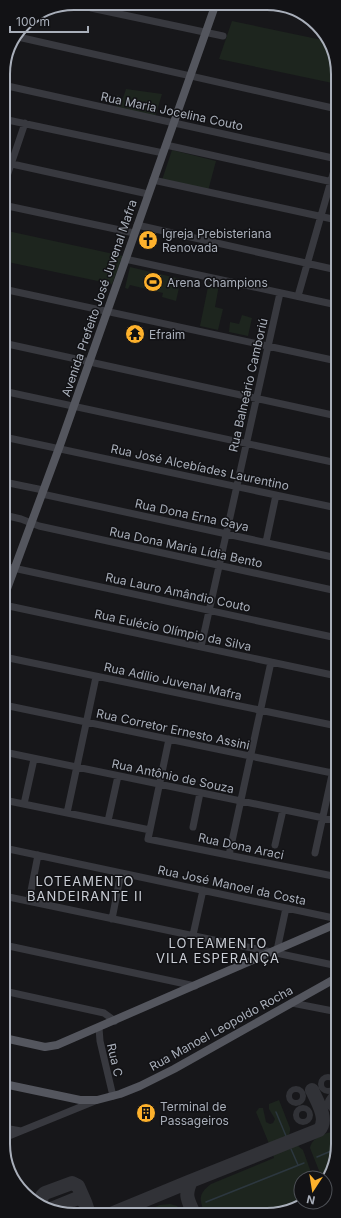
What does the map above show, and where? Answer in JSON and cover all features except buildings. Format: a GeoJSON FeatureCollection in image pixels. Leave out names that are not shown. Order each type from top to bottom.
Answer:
{"type":"FeatureCollection","features":[{"type":"Feature","properties":{"kind":"main road","name":"Avenida Prefeito José Juvenal Mafra"},"geometry":{"type":"LineString","coordinates":[[10,580],[74,406],[213,10]]}},
{"type":"Feature","properties":{"kind":"main road"},"geometry":{"type":"LineString","coordinates":[[10,1039],[45,1047],[51,1046],[99,1028],[331,926]]}},
{"type":"Feature","properties":{"kind":"main road","name":"Rua Manoel Leopoldo Rocha"},"geometry":{"type":"LineString","coordinates":[[10,1086],[80,1103],[113,1096],[140,1086],[174,1069],[331,981]]}},
{"type":"Feature","properties":{"kind":"street"},"geometry":{"type":"LineString","coordinates":[[100,10],[223,36]]}},
{"type":"Feature","properties":{"kind":"street"},"geometry":{"type":"LineString","coordinates":[[21,38],[331,108]]}},
{"type":"Feature","properties":{"kind":"street","name":"Rua Maria Jocelina Couto"},"geometry":{"type":"LineString","coordinates":[[10,87],[331,158]]}},
{"type":"Feature","properties":{"kind":"street"},"geometry":{"type":"LineString","coordinates":[[10,120],[331,181]]}},
{"type":"Feature","properties":{"kind":"street"},"geometry":{"type":"LineString","coordinates":[[10,169],[25,123]]}},
{"type":"Feature","properties":{"kind":"street"},"geometry":{"type":"LineString","coordinates":[[12,164],[148,194]]}},
{"type":"Feature","properties":{"kind":"street"},"geometry":{"type":"LineString","coordinates":[[153,180],[331,219]]}},
{"type":"Feature","properties":{"kind":"street"},"geometry":{"type":"LineString","coordinates":[[298,296],[320,217],[331,190]]}},
{"type":"Feature","properties":{"kind":"street"},"geometry":{"type":"LineString","coordinates":[[10,206],[134,233]]}},
{"type":"Feature","properties":{"kind":"street"},"geometry":{"type":"LineString","coordinates":[[137,225],[331,269]]}},
{"type":"Feature","properties":{"kind":"street"},"geometry":{"type":"LineString","coordinates":[[125,259],[331,304]]}},
{"type":"Feature","properties":{"kind":"street"},"geometry":{"type":"LineString","coordinates":[[10,290],[331,360]]}},
{"type":"Feature","properties":{"kind":"street","name":"Rua Balneário Camboriú"},"geometry":{"type":"LineString","coordinates":[[201,647],[280,292]]}},
{"type":"Feature","properties":{"kind":"street"},"geometry":{"type":"LineString","coordinates":[[10,345],[331,415]]}},
{"type":"Feature","properties":{"kind":"street"},"geometry":{"type":"LineString","coordinates":[[10,391],[331,462]]}},
{"type":"Feature","properties":{"kind":"street","name":"Rua José Alcebíades Laurentino"},"geometry":{"type":"LineString","coordinates":[[10,438],[331,507]]}},
{"type":"Feature","properties":{"kind":"street","name":"Rua Dona Erna Gaya"},"geometry":{"type":"LineString","coordinates":[[10,484],[226,534],[331,557]]}},
{"type":"Feature","properties":{"kind":"street"},"geometry":{"type":"LineString","coordinates":[[266,542],[276,494]]}},
{"type":"Feature","properties":{"kind":"street","name":"Rua Dona Maria Lídia Bento"},"geometry":{"type":"LineString","coordinates":[[10,516],[38,526],[331,590]]}},
{"type":"Feature","properties":{"kind":"street","name":"Rua Lauro Amândio Couto"},"geometry":{"type":"LineString","coordinates":[[10,567],[331,637]]}},
{"type":"Feature","properties":{"kind":"street","name":"Rua Eulécio Olímpio da Silva"},"geometry":{"type":"LineString","coordinates":[[10,606],[331,675]]}},
{"type":"Feature","properties":{"kind":"street","name":"Rua Adílio Juvenal Mafra"},"geometry":{"type":"LineString","coordinates":[[10,658],[331,725]]}},
{"type":"Feature","properties":{"kind":"street"},"geometry":{"type":"LineString","coordinates":[[229,855],[271,662]]}},
{"type":"Feature","properties":{"kind":"street"},"geometry":{"type":"LineString","coordinates":[[67,813],[96,677]]}},
{"type":"Feature","properties":{"kind":"street","name":"Rua Corretor Ernesto Assini"},"geometry":{"type":"LineString","coordinates":[[10,706],[331,772]]}},
{"type":"Feature","properties":{"kind":"street"},"geometry":{"type":"LineString","coordinates":[[10,801],[150,830],[169,739]]}},
{"type":"Feature","properties":{"kind":"street","name":"Rua Antônio de Souza"},"geometry":{"type":"LineString","coordinates":[[10,753],[331,820]]}},
{"type":"Feature","properties":{"kind":"street"},"geometry":{"type":"LineString","coordinates":[[24,804],[34,758]]}},
{"type":"Feature","properties":{"kind":"street"},"geometry":{"type":"LineString","coordinates":[[108,821],[118,776]]}},
{"type":"Feature","properties":{"kind":"street"},"geometry":{"type":"LineString","coordinates":[[316,853],[331,788]]}},
{"type":"Feature","properties":{"kind":"street"},"geometry":{"type":"LineString","coordinates":[[193,827],[200,793]]}},
{"type":"Feature","properties":{"kind":"street"},"geometry":{"type":"LineString","coordinates":[[275,845],[283,810]]}},
{"type":"Feature","properties":{"kind":"street","name":"Rua Dona Araci"},"geometry":{"type":"LineString","coordinates":[[150,830],[148,839],[331,876]]}},
{"type":"Feature","properties":{"kind":"street","name":"Rua José Manoel da Costa"},"geometry":{"type":"LineString","coordinates":[[10,849],[331,918]]}},
{"type":"Feature","properties":{"kind":"street"},"geometry":{"type":"LineString","coordinates":[[29,901],[38,855]]}},
{"type":"Feature","properties":{"kind":"street"},"geometry":{"type":"LineString","coordinates":[[112,919],[121,873]]}},
{"type":"Feature","properties":{"kind":"street"},"geometry":{"type":"LineString","coordinates":[[192,936],[203,890]]}},
{"type":"Feature","properties":{"kind":"street"},"geometry":{"type":"LineString","coordinates":[[10,897],[192,936],[274,951],[331,964]]}},
{"type":"Feature","properties":{"kind":"street"},"geometry":{"type":"LineString","coordinates":[[274,951],[286,908]]}},
{"type":"Feature","properties":{"kind":"street"},"geometry":{"type":"LineString","coordinates":[[10,946],[195,986]]}},
{"type":"Feature","properties":{"kind":"street"},"geometry":{"type":"LineString","coordinates":[[10,992],[104,1013],[115,1021]]}},
{"type":"Feature","properties":{"kind":"street"},"geometry":{"type":"LineString","coordinates":[[292,1003],[331,1011]]}},
{"type":"Feature","properties":{"kind":"street","name":"Rua C"},"geometry":{"type":"LineString","coordinates":[[99,1028],[100,1041],[113,1096]]}},
{"type":"Feature","properties":{"kind":"street"},"geometry":{"type":"LineString","coordinates":[[10,1136],[80,1103]]}},
{"type":"Feature","properties":{"kind":"street"},"geometry":{"type":"LineString","coordinates":[[10,1129],[21,1131]]}},
{"type":"Feature","properties":{"kind":"shaded area"},"geometry":{"type":"Polygon","coordinates":[[[232,21],[321,40],[328,54],[330,62],[331,83],[219,59],[232,21]]]}},
{"type":"Feature","properties":{"kind":"shaded area"},"geometry":{"type":"Polygon","coordinates":[[[126,89],[162,94],[155,117],[115,108],[117,95],[123,98],[126,89]]]}},
{"type":"Feature","properties":{"kind":"shaded area"},"geometry":{"type":"Polygon","coordinates":[[[172,150],[216,161],[208,191],[162,180],[172,150]]]}},
{"type":"Feature","properties":{"kind":"shaded area"},"geometry":{"type":"Polygon","coordinates":[[[10,232],[123,256],[112,284],[10,262],[10,232]]]}},
{"type":"Feature","properties":{"kind":"shaded area","name":"Arena Champions"},"geometry":{"type":"Polygon","coordinates":[[[130,267],[181,279],[176,301],[162,297],[163,293],[130,285],[128,289],[125,288],[130,267]]]}},
{"type":"Feature","properties":{"kind":"shaded area"},"geometry":{"type":"Polygon","coordinates":[[[209,282],[219,285],[215,307],[223,309],[218,330],[200,326],[209,282]]]}},
{"type":"Feature","properties":{"kind":"shaded area"},"geometry":{"type":"Polygon","coordinates":[[[242,315],[252,318],[248,336],[229,332],[230,322],[239,324],[242,315]]]}},
{"type":"Feature","properties":{"kind":"shaded area"},"geometry":{"type":"Polygon","coordinates":[[[279,1100],[290,1128],[290,1132],[284,1140],[270,1146],[256,1112],[259,1108],[263,1108],[266,1122],[270,1124],[273,1123],[275,1119],[269,1109],[269,1104],[279,1100]]]}},
{"type":"Feature","properties":{"kind":"shaded area"},"geometry":{"type":"Polygon","coordinates":[[[331,1132],[330,1156],[325,1170],[319,1170],[310,1148],[311,1144],[317,1138],[331,1132]]]}},
{"type":"Feature","properties":{"kind":"shaded area"},"geometry":{"type":"Polygon","coordinates":[[[293,1145],[298,1146],[303,1150],[310,1170],[293,1170],[293,1202],[279,1207],[267,1208],[203,1208],[201,1197],[204,1191],[211,1184],[274,1158],[273,1154],[293,1145]]]}},
{"type":"Feature","properties":{"kind":"shaded area"},"geometry":{"type":"Polygon","coordinates":[[[170,1204],[178,1208],[152,1208],[160,1205],[170,1204]]]}},
{"type":"Feature","properties":{"kind":"waterway"},"geometry":{"type":"LineString","coordinates":[[276,1112],[286,1136]]}},
{"type":"Feature","properties":{"kind":"waterway"},"geometry":{"type":"LineString","coordinates":[[291,1149],[298,1165]]}},
{"type":"Feature","properties":{"kind":"waterway"},"geometry":{"type":"LineString","coordinates":[[317,1157],[331,1151]]}},
{"type":"Feature","properties":{"kind":"waterway"},"geometry":{"type":"LineString","coordinates":[[206,1202],[304,1163]]}},
{"type":"Feature","properties":{"kind":"taxiway"},"geometry":{"type":"LineString","coordinates":[[328,1081],[331,1084],[328,1087],[325,1084],[328,1081]]}},
{"type":"Feature","properties":{"kind":"taxiway"},"geometry":{"type":"LineString","coordinates":[[191,1181],[319,1130],[323,1121],[321,1110],[312,1090]]}},
{"type":"Feature","properties":{"kind":"taxiway"},"geometry":{"type":"LineString","coordinates":[[296,1093],[299,1096],[296,1099],[293,1096],[296,1093]]}},
{"type":"Feature","properties":{"kind":"taxiway"},"geometry":{"type":"LineString","coordinates":[[303,1112],[306,1115],[303,1118],[300,1115],[303,1112]]}},
{"type":"Feature","properties":{"kind":"taxiway"},"geometry":{"type":"LineString","coordinates":[[126,1208],[191,1181],[187,1194],[192,1208]]}},
{"type":"Feature","properties":{"kind":"taxiway"},"geometry":{"type":"LineString","coordinates":[[41,1199],[45,1193],[72,1183],[78,1186],[85,1202]]}},
{"type":"Feature","properties":{"kind":"taxiway"},"geometry":{"type":"LineString","coordinates":[[59,1206],[78,1198],[85,1202],[87,1208]]}},
{"type":"Feature","properties":{"kind":"place","name":"Igreja Prebisteriana Renovada"},"geometry":{"type":"Point","coordinates":[148,240]}},
{"type":"Feature","properties":{"kind":"place","name":"Arena Champions"},"geometry":{"type":"Point","coordinates":[153,282]}},
{"type":"Feature","properties":{"kind":"place","name":"Efraim"},"geometry":{"type":"Point","coordinates":[135,334]}},
{"type":"Feature","properties":{"kind":"place","name":"Terminal de Passageiros"},"geometry":{"type":"Point","coordinates":[146,1113]}},
{"type":"Feature","properties":{"kind":"district","name":"LOTEAMENTO BANDEIRANTE II"},"geometry":{"type":"Point","coordinates":[85,888]}},
{"type":"Feature","properties":{"kind":"district","name":"LOTEAMENTO VILA ESPERANÇA"},"geometry":{"type":"Point","coordinates":[218,950]}}]}
